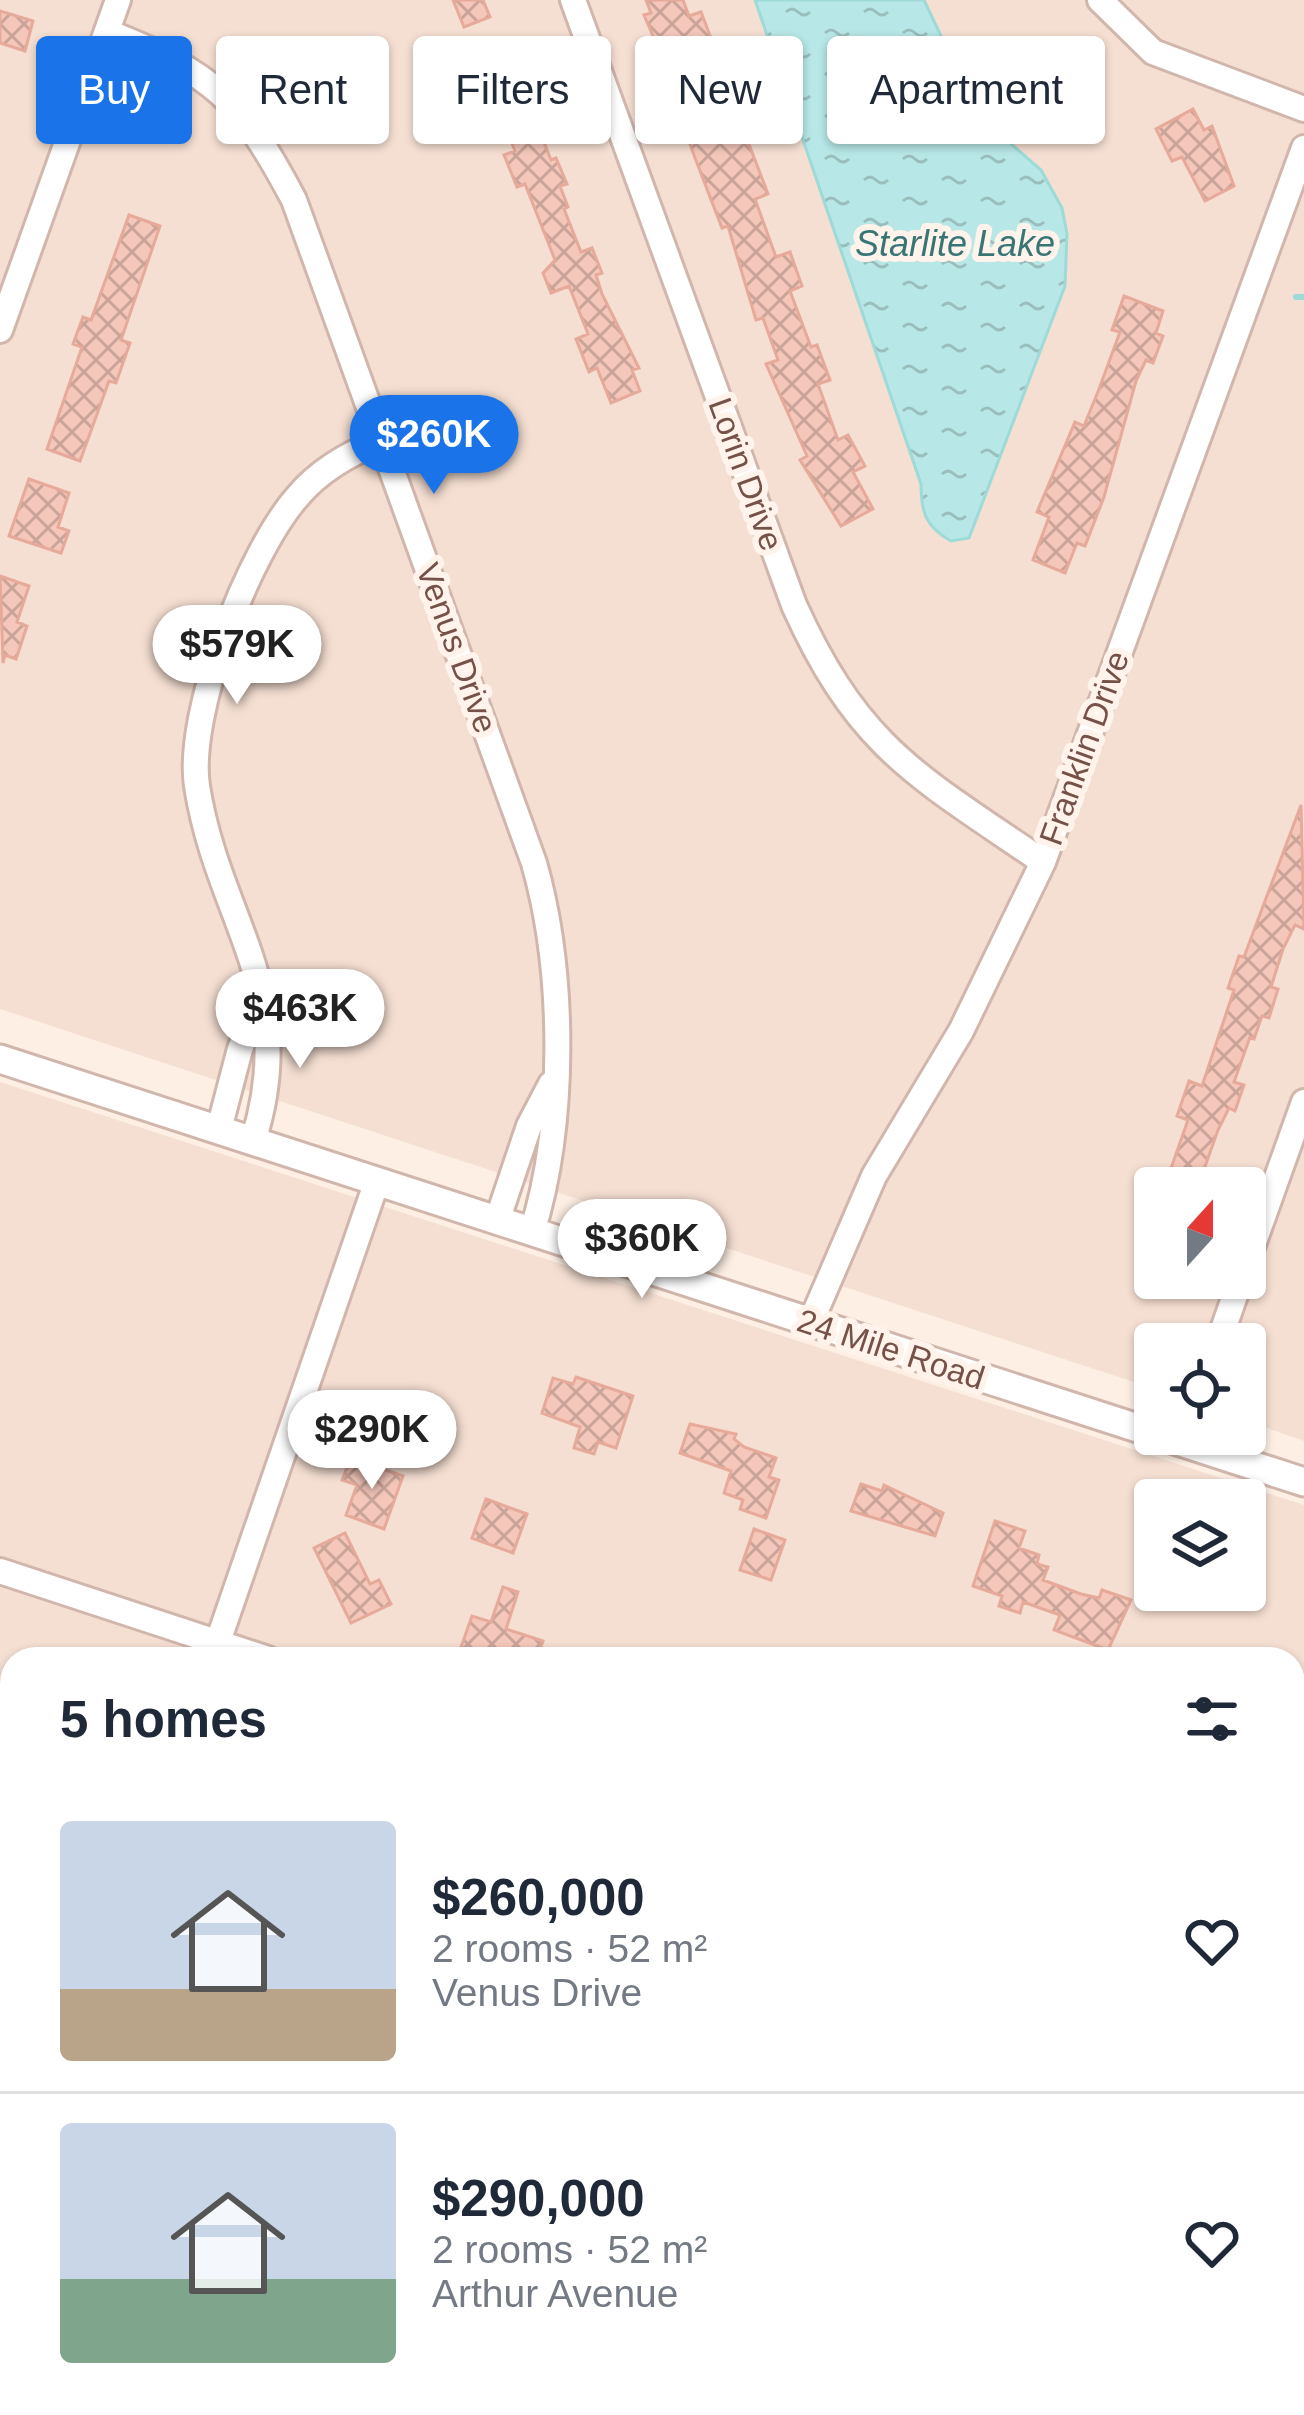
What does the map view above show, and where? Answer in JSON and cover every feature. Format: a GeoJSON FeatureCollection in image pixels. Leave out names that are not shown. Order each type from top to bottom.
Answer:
{"type":"FeatureCollection","features":[{"type":"Feature","properties":{"kind":"street"},"geometry":{"type":"LineString","coordinates":[[0,330],[118,0]]}},
{"type":"Feature","properties":{"kind":"street","name":"Lorin Drive"},"geometry":{"type":"LineString","coordinates":[[573,0],[819,662],[872,737],[898,762],[1042,862]]}},
{"type":"Feature","properties":{"kind":"street"},"geometry":{"type":"LineString","coordinates":[[1100,0],[1153,52],[1304,109]]}},
{"type":"Feature","properties":{"kind":"street","name":"Venus Drive"},"geometry":{"type":"LineString","coordinates":[[107,32],[201,78],[231,99],[255,127],[294,200],[545,901],[556,998],[555,1132],[532,1232]]}},
{"type":"Feature","properties":{"kind":"street","name":"Franklin Drive"},"geometry":{"type":"LineString","coordinates":[[810,1324],[874,1176],[961,1031],[1042,862],[1304,148]]}},
{"type":"Feature","properties":{"kind":"street"},"geometry":{"type":"LineString","coordinates":[[253,1141],[272,1058],[261,997],[198,790],[197,737],[216,671],[275,526],[328,468],[381,441]]}},
{"type":"Feature","properties":{"kind":"street"},"geometry":{"type":"LineString","coordinates":[[219,1129],[240,1049],[261,997]]}},
{"type":"Feature","properties":{"kind":"street","name":"24 Mile Road"},"geometry":{"type":"LineString","coordinates":[[0,1059],[810,1324],[1134,1423]]}},
{"type":"Feature","properties":{"kind":"street","name":"Venus Drive"},"geometry":{"type":"LineString","coordinates":[[496,1221],[529,1126],[553,1082]]}},
{"type":"Feature","properties":{"kind":"street"},"geometry":{"type":"LineString","coordinates":[[1266,1208],[1304,1102]]}},
{"type":"Feature","properties":{"kind":"street"},"geometry":{"type":"LineString","coordinates":[[216,1647],[376,1181]]}},
{"type":"Feature","properties":{"kind":"street","name":"24 Mile Road"},"geometry":{"type":"LineString","coordinates":[[1230,1455],[1304,1482]]}},
{"type":"Feature","properties":{"kind":"street"},"geometry":{"type":"LineString","coordinates":[[0,1571],[204,1647]]}},
{"type":"Feature","properties":{"kind":"shaded area"},"geometry":{"type":"Polygon","coordinates":[[[0,0],[1304,0],[1304,1441],[1266,1427],[1266,1323],[1134,1323],[1134,1382],[0,1009],[0,0]]]}},
{"type":"Feature","properties":{"kind":"shaded area"},"geometry":{"type":"Polygon","coordinates":[[[0,1082],[1134,1450],[1134,1455],[1150,1455],[1224,1479],[1134,1479],[1134,1611],[1266,1611],[1266,1493],[1304,1505],[1304,1647],[0,1647],[0,1082]]]}},
{"type":"Feature","properties":{"kind":"water","name":"Starlite Lake"},"geometry":{"type":"Polygon","coordinates":[[[755,0],[924,0],[941,36],[827,36],[827,144],[1011,144],[1041,170],[1062,208],[1067,234],[1065,286],[969,538],[951,541],[936,530],[922,503],[921,484],[803,140],[803,36],[767,36],[755,0]]]}},
{"type":"Feature","properties":{"kind":"building"},"geometry":{"type":"Polygon","coordinates":[[[453,0],[483,0],[490,17],[464,27],[453,0]]]}},
{"type":"Feature","properties":{"kind":"building"},"geometry":{"type":"Polygon","coordinates":[[[646,0],[683,0],[689,16],[701,12],[710,36],[653,36],[644,15],[651,13],[646,0]]]}},
{"type":"Feature","properties":{"kind":"building"},"geometry":{"type":"Polygon","coordinates":[[[0,11],[33,21],[25,51],[0,43],[0,11]]]}},
{"type":"Feature","properties":{"kind":"building"},"geometry":{"type":"Polygon","coordinates":[[[1193,109],[1204,130],[1212,126],[1234,186],[1205,201],[1182,157],[1172,161],[1156,129],[1193,109]]]}},
{"type":"Feature","properties":{"kind":"building"},"geometry":{"type":"Polygon","coordinates":[[[512,144],[545,144],[551,160],[556,158],[567,184],[560,186],[568,207],[564,209],[581,252],[592,248],[602,273],[596,275],[602,294],[639,368],[632,370],[640,391],[611,403],[597,368],[589,372],[576,339],[588,334],[569,286],[551,293],[543,273],[555,260],[525,184],[517,187],[504,155],[515,151],[512,144]]]}},
{"type":"Feature","properties":{"kind":"building"},"geometry":{"type":"Polygon","coordinates":[[[690,144],[749,144],[768,194],[755,199],[776,257],[790,252],[802,286],[790,291],[811,347],[817,345],[830,380],[818,384],[838,440],[848,435],[865,466],[853,472],[873,509],[841,526],[800,460],[807,456],[766,364],[778,360],[763,318],[756,320],[728,226],[722,228],[690,144]]]}},
{"type":"Feature","properties":{"kind":"building"},"geometry":{"type":"Polygon","coordinates":[[[129,215],[160,226],[121,340],[130,343],[116,383],[109,381],[80,461],[47,449],[82,347],[73,344],[83,317],[91,320],[129,215]]]}},
{"type":"Feature","properties":{"kind":"building"},"geometry":{"type":"Polygon","coordinates":[[[1124,296],[1163,311],[1156,333],[1163,336],[1153,363],[1146,360],[1136,381],[1104,497],[1085,546],[1077,543],[1065,573],[1033,560],[1049,517],[1037,512],[1075,422],[1084,426],[1099,389],[1120,332],[1112,330],[1124,296]]]}},
{"type":"Feature","properties":{"kind":"building"},"geometry":{"type":"Polygon","coordinates":[[[29,479],[69,493],[58,527],[69,531],[61,553],[9,536],[29,479]]]}},
{"type":"Feature","properties":{"kind":"building"},"geometry":{"type":"Polygon","coordinates":[[[0,576],[29,586],[17,622],[27,626],[16,659],[5,655],[3,663],[0,576]]]}},
{"type":"Feature","properties":{"kind":"building"},"geometry":{"type":"Polygon","coordinates":[[[1301,805],[1304,929],[1295,925],[1283,949],[1271,987],[1278,989],[1269,1018],[1262,1016],[1254,1039],[1250,1037],[1234,1082],[1244,1085],[1235,1111],[1229,1108],[1205,1167],[1171,1167],[1188,1120],[1177,1116],[1189,1081],[1202,1086],[1234,990],[1228,988],[1239,956],[1244,957],[1301,805]]]}},
{"type":"Feature","properties":{"kind":"building"},"geometry":{"type":"Polygon","coordinates":[[[576,1377],[633,1396],[616,1448],[598,1442],[594,1454],[574,1448],[580,1427],[542,1413],[553,1378],[573,1384],[576,1377]]]}},
{"type":"Feature","properties":{"kind":"building"},"geometry":{"type":"Polygon","coordinates":[[[690,1424],[736,1434],[734,1439],[744,1447],[776,1458],[769,1477],[779,1480],[766,1518],[740,1509],[743,1500],[724,1493],[731,1471],[680,1453],[690,1424]]]}},
{"type":"Feature","properties":{"kind":"building"},"geometry":{"type":"Polygon","coordinates":[[[351,1458],[403,1476],[384,1529],[346,1515],[357,1485],[342,1480],[351,1458]]]}},
{"type":"Feature","properties":{"kind":"building"},"geometry":{"type":"Polygon","coordinates":[[[861,1484],[882,1491],[884,1485],[943,1513],[935,1536],[851,1511],[861,1484]]]}},
{"type":"Feature","properties":{"kind":"building"},"geometry":{"type":"Polygon","coordinates":[[[486,1499],[527,1514],[513,1553],[472,1538],[486,1499]]]}},
{"type":"Feature","properties":{"kind":"building"},"geometry":{"type":"Polygon","coordinates":[[[995,1521],[1025,1531],[1019,1548],[1039,1555],[1037,1564],[1048,1567],[1043,1580],[1081,1594],[1099,1598],[1102,1590],[1131,1600],[1109,1647],[1100,1647],[1054,1630],[1060,1615],[1023,1602],[1020,1613],[999,1606],[1002,1596],[973,1586],[995,1521]]]}},
{"type":"Feature","properties":{"kind":"building"},"geometry":{"type":"Polygon","coordinates":[[[754,1529],[785,1540],[771,1580],[740,1570],[754,1529]]]}},
{"type":"Feature","properties":{"kind":"building"},"geometry":{"type":"Polygon","coordinates":[[[345,1533],[370,1584],[379,1580],[391,1604],[351,1623],[314,1548],[345,1533]]]}},
{"type":"Feature","properties":{"kind":"building"},"geometry":{"type":"Polygon","coordinates":[[[503,1587],[518,1592],[506,1629],[543,1641],[541,1647],[461,1647],[472,1616],[491,1622],[503,1587]]]}},
{"type":"Feature","properties":{"kind":"waterway"},"geometry":{"type":"LineString","coordinates":[[1296,297],[1304,297]]}}]}
